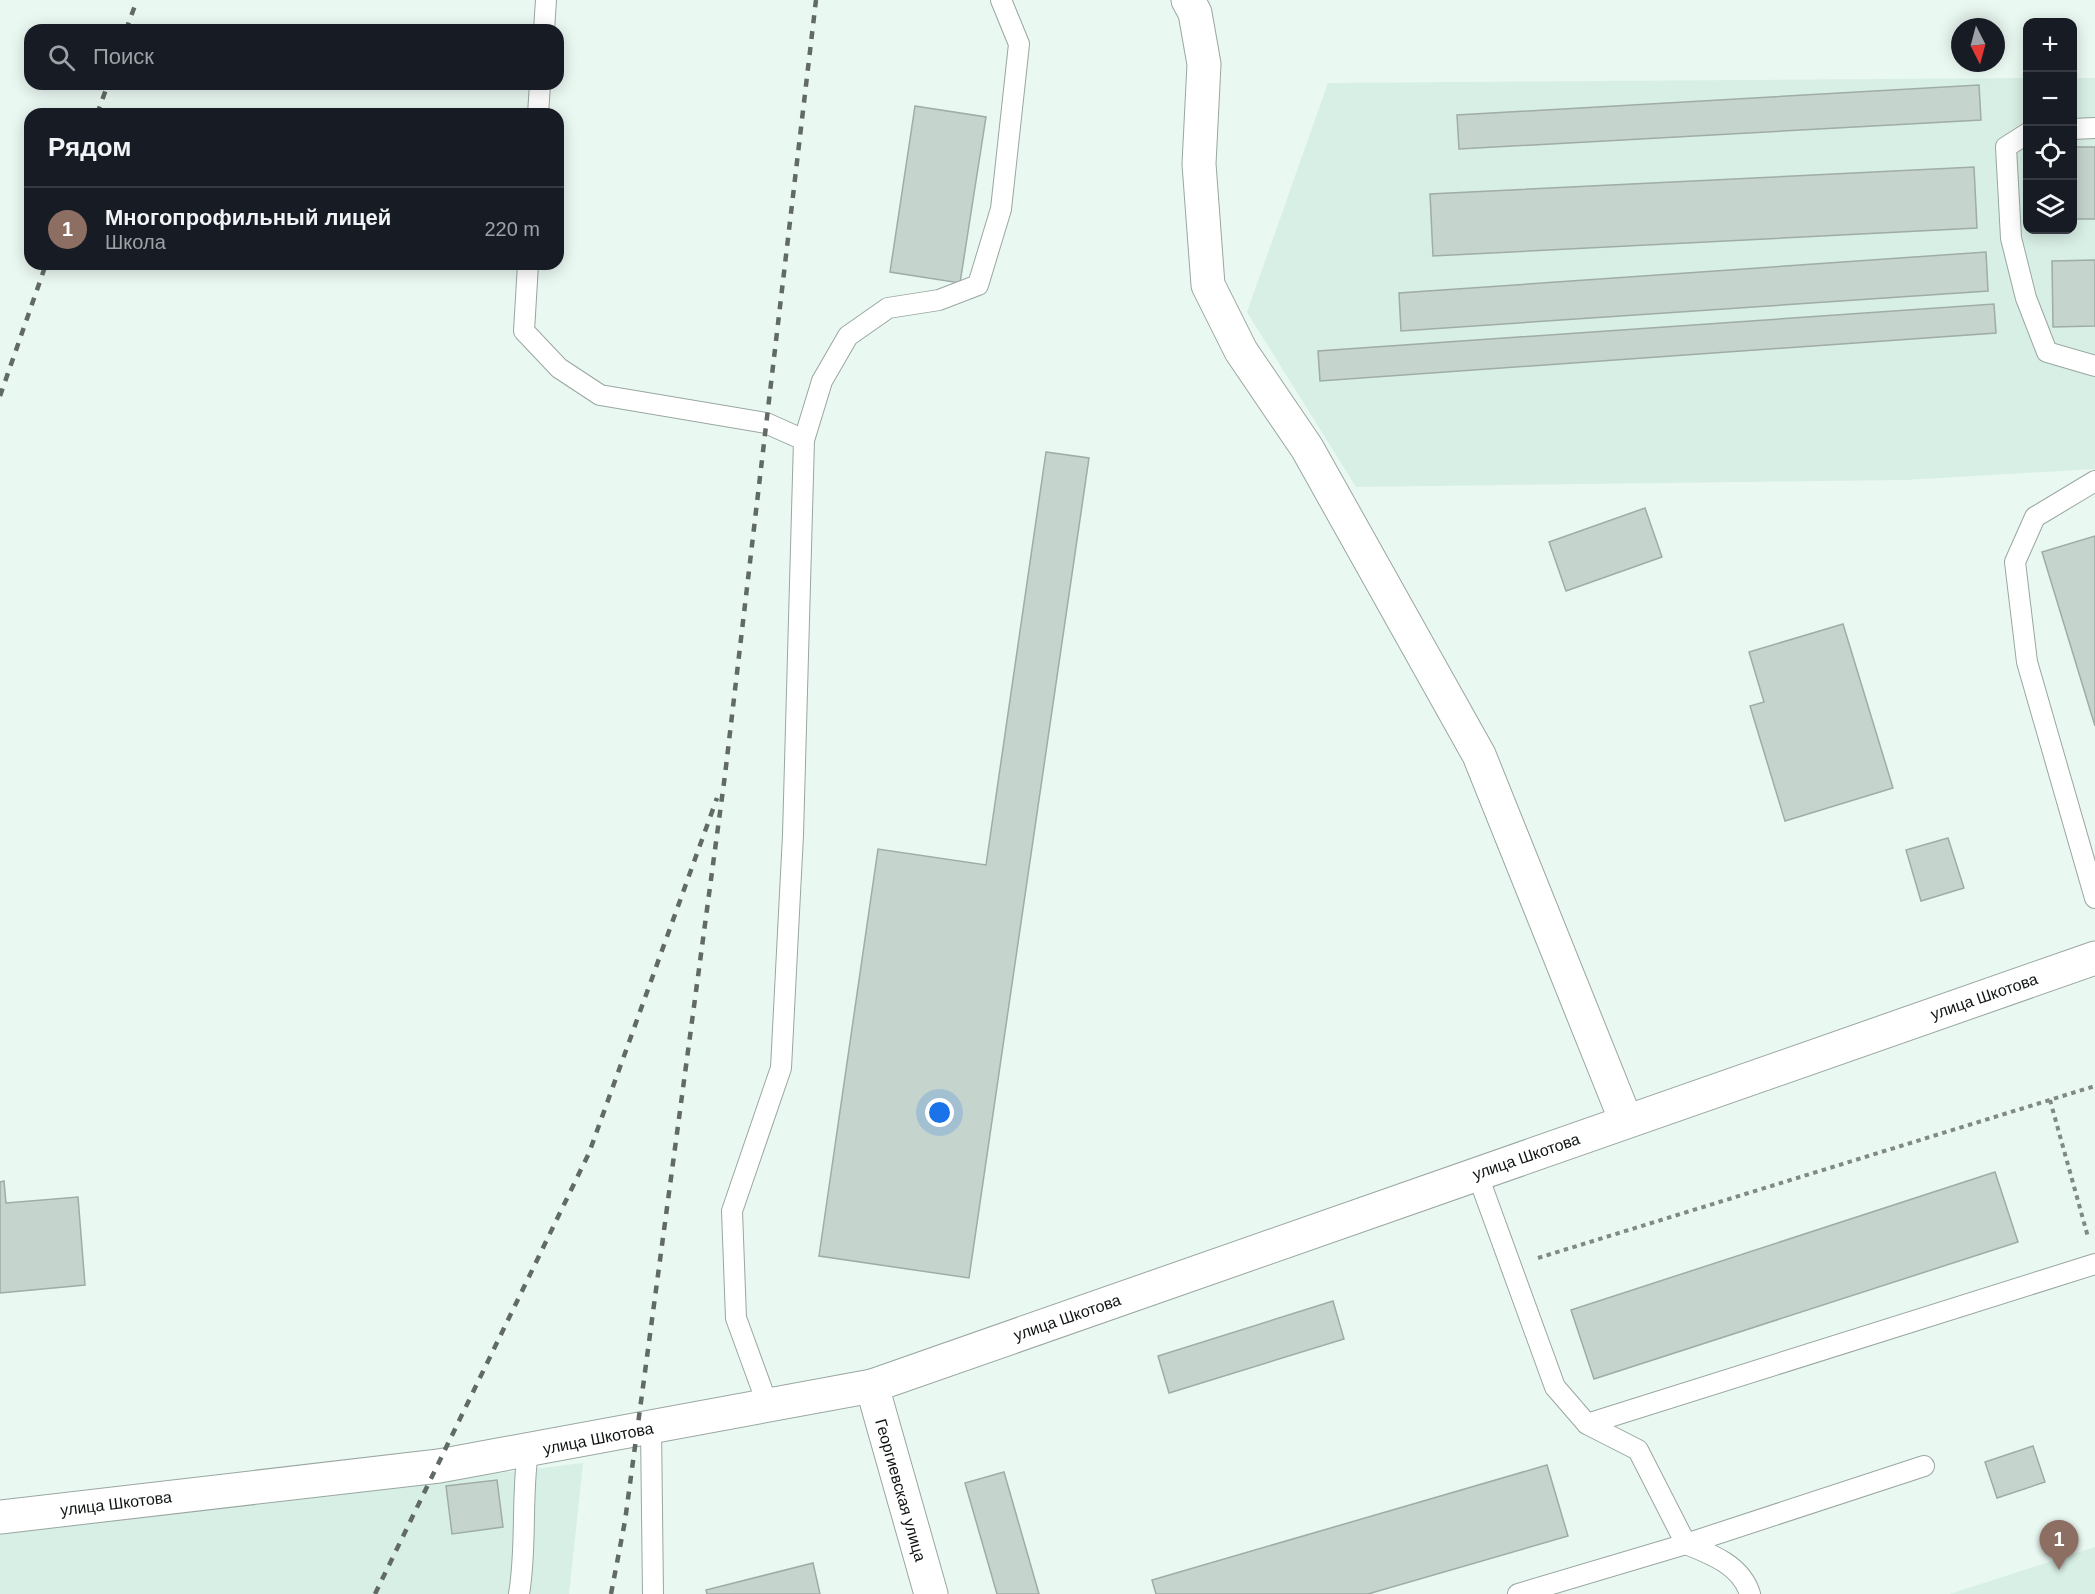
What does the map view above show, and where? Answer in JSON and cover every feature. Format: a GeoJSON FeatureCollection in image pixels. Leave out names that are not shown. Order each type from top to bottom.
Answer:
{"type":"FeatureCollection","features":[{"type":"Feature","properties":{"kind":"street"},"geometry":{"type":"LineString","coordinates":[[1188,0],[1195,14],[1204,64],[1199,164],[1208,285],[1241,351],[1307,448],[1479,755],[1626,1121]]}},
{"type":"Feature","properties":{"kind":"street","name":"улица Шкотова"},"geometry":{"type":"LineString","coordinates":[[0,1517],[439,1466],[872,1386],[2095,958]]}},
{"type":"Feature","properties":{"kind":"street","name":"Георгиевская улица"},"geometry":{"type":"LineString","coordinates":[[872,1386],[931,1594]]}},
{"type":"Feature","properties":{"kind":"lane"},"geometry":{"type":"LineString","coordinates":[[544,24],[546,0]]}},
{"type":"Feature","properties":{"kind":"lane"},"geometry":{"type":"LineString","coordinates":[[768,1406],[735,1318],[732,1211],[781,1068],[793,835],[804,440],[822,381],[848,336],[888,308],[939,300],[978,285],[1001,209],[1019,44],[1001,0]]}},
{"type":"Feature","properties":{"kind":"lane"},"geometry":{"type":"LineString","coordinates":[[538,108],[540,90]]}},
{"type":"Feature","properties":{"kind":"lane"},"geometry":{"type":"LineString","coordinates":[[2077,129],[2095,128]]}},
{"type":"Feature","properties":{"kind":"lane"},"geometry":{"type":"LineString","coordinates":[[2023,136],[2006,147],[2011,238],[2026,298],[2047,352],[2095,366]]}},
{"type":"Feature","properties":{"kind":"lane"},"geometry":{"type":"LineString","coordinates":[[528,270],[524,331],[559,368],[600,395],[766,423],[804,440]]}},
{"type":"Feature","properties":{"kind":"lane"},"geometry":{"type":"LineString","coordinates":[[2095,481],[2035,517],[2015,562],[2027,662],[2095,898]]}},
{"type":"Feature","properties":{"kind":"lane"},"geometry":{"type":"LineString","coordinates":[[1477,1173],[1555,1387],[1587,1424],[1638,1450],[1686,1544],[1724,1560],[1748,1587],[1750,1594]]}},
{"type":"Feature","properties":{"kind":"lane"},"geometry":{"type":"LineString","coordinates":[[1587,1424],[2095,1264]]}},
{"type":"Feature","properties":{"kind":"lane"},"geometry":{"type":"LineString","coordinates":[[651,1427],[653,1594]]}},
{"type":"Feature","properties":{"kind":"lane"},"geometry":{"type":"LineString","coordinates":[[519,1594],[522,1574],[523,1489],[528,1451]]}},
{"type":"Feature","properties":{"kind":"lane"},"geometry":{"type":"LineString","coordinates":[[1518,1594],[1686,1544],[1924,1466]]}},
{"type":"Feature","properties":{"kind":"path"},"geometry":{"type":"LineString","coordinates":[[1511,1267],[2095,1086]]}},
{"type":"Feature","properties":{"kind":"path"},"geometry":{"type":"LineString","coordinates":[[2050,1100],[2089,1242]]}},
{"type":"Feature","properties":{"kind":"shaded area"},"geometry":{"type":"Polygon","coordinates":[[[2023,78],[2023,234],[2077,234],[2077,78],[2095,78],[2095,469],[1905,480],[1356,487],[1247,312],[1328,83],[2023,78]]]}},
{"type":"Feature","properties":{"kind":"shaded area"},"geometry":{"type":"Polygon","coordinates":[[[583,1463],[569,1594],[0,1594],[0,1533],[583,1463]]]}},
{"type":"Feature","properties":{"kind":"shaded area"},"geometry":{"type":"Polygon","coordinates":[[[2095,1547],[2095,1594],[1950,1594],[2095,1547]]]}},
{"type":"Feature","properties":{"kind":"building"},"geometry":{"type":"Polygon","coordinates":[[[1979,85],[1981,120],[1459,149],[1457,115],[1979,85]]]}},
{"type":"Feature","properties":{"kind":"building"},"geometry":{"type":"Polygon","coordinates":[[[915,106],[986,117],[960,283],[890,272],[915,106]]]}},
{"type":"Feature","properties":{"kind":"building"},"geometry":{"type":"Polygon","coordinates":[[[2077,147],[2095,147],[2095,219],[2077,219],[2077,147]]]}},
{"type":"Feature","properties":{"kind":"building"},"geometry":{"type":"Polygon","coordinates":[[[1974,167],[1977,228],[1433,256],[1430,194],[1974,167]]]}},
{"type":"Feature","properties":{"kind":"building"},"geometry":{"type":"Polygon","coordinates":[[[1986,252],[1988,291],[1401,331],[1399,293],[1986,252]]]}},
{"type":"Feature","properties":{"kind":"building"},"geometry":{"type":"Polygon","coordinates":[[[2095,260],[2095,326],[2053,327],[2052,261],[2095,260]]]}},
{"type":"Feature","properties":{"kind":"building"},"geometry":{"type":"Polygon","coordinates":[[[1994,304],[1996,333],[1320,381],[1318,351],[1994,304]]]}},
{"type":"Feature","properties":{"kind":"building"},"geometry":{"type":"Polygon","coordinates":[[[1046,452],[1089,458],[969,1278],[819,1256],[878,849],[986,865],[1046,452]]]}},
{"type":"Feature","properties":{"kind":"building"},"geometry":{"type":"Polygon","coordinates":[[[1645,508],[1662,557],[1566,591],[1549,542],[1645,508]]]}},
{"type":"Feature","properties":{"kind":"building"},"geometry":{"type":"Polygon","coordinates":[[[2095,536],[2095,726],[2042,552],[2095,536]]]}},
{"type":"Feature","properties":{"kind":"building"},"geometry":{"type":"Polygon","coordinates":[[[1843,624],[1893,788],[1785,821],[1750,706],[1764,702],[1749,652],[1843,624]]]}},
{"type":"Feature","properties":{"kind":"building"},"geometry":{"type":"Polygon","coordinates":[[[1948,838],[1964,888],[1921,901],[1906,850],[1948,838]]]}},
{"type":"Feature","properties":{"kind":"building"},"geometry":{"type":"Polygon","coordinates":[[[1995,1172],[2018,1242],[1594,1379],[1571,1310],[1995,1172]]]}},
{"type":"Feature","properties":{"kind":"building"},"geometry":{"type":"Polygon","coordinates":[[[4,1181],[6,1203],[78,1197],[85,1285],[0,1293],[0,1182],[4,1181]]]}},
{"type":"Feature","properties":{"kind":"building"},"geometry":{"type":"Polygon","coordinates":[[[1333,1301],[1344,1339],[1169,1393],[1158,1356],[1333,1301]]]}},
{"type":"Feature","properties":{"kind":"building"},"geometry":{"type":"Polygon","coordinates":[[[2033,1446],[2045,1482],[1997,1498],[1985,1462],[2033,1446]]]}},
{"type":"Feature","properties":{"kind":"building"},"geometry":{"type":"Polygon","coordinates":[[[1547,1465],[1568,1536],[1368,1594],[1156,1594],[1152,1580],[1547,1465]]]}},
{"type":"Feature","properties":{"kind":"building"},"geometry":{"type":"Polygon","coordinates":[[[1004,1472],[1039,1594],[997,1594],[965,1483],[1004,1472]]]}},
{"type":"Feature","properties":{"kind":"building"},"geometry":{"type":"Polygon","coordinates":[[[497,1480],[503,1527],[452,1534],[446,1486],[497,1480]]]}},
{"type":"Feature","properties":{"kind":"building"},"geometry":{"type":"Polygon","coordinates":[[[813,1563],[820,1594],[707,1594],[706,1590],[813,1563]]]}},
{"type":"Feature","properties":{"kind":"railway"},"geometry":{"type":"LineString","coordinates":[[128,24],[137,0]]}},
{"type":"Feature","properties":{"kind":"railway"},"geometry":{"type":"LineString","coordinates":[[611,1594],[625,1521],[725,775],[816,0]]}},
{"type":"Feature","properties":{"kind":"railway"},"geometry":{"type":"LineString","coordinates":[[99,108],[106,90]]}},
{"type":"Feature","properties":{"kind":"railway"},"geometry":{"type":"LineString","coordinates":[[0,396],[44,270]]}},
{"type":"Feature","properties":{"kind":"railway"},"geometry":{"type":"LineString","coordinates":[[375,1594],[589,1153],[717,798]]}},
{"type":"Feature","properties":{"kind":"place","name":"Многопрофильный лицей"},"geometry":{"type":"Point","coordinates":[2059,1570]}}]}
